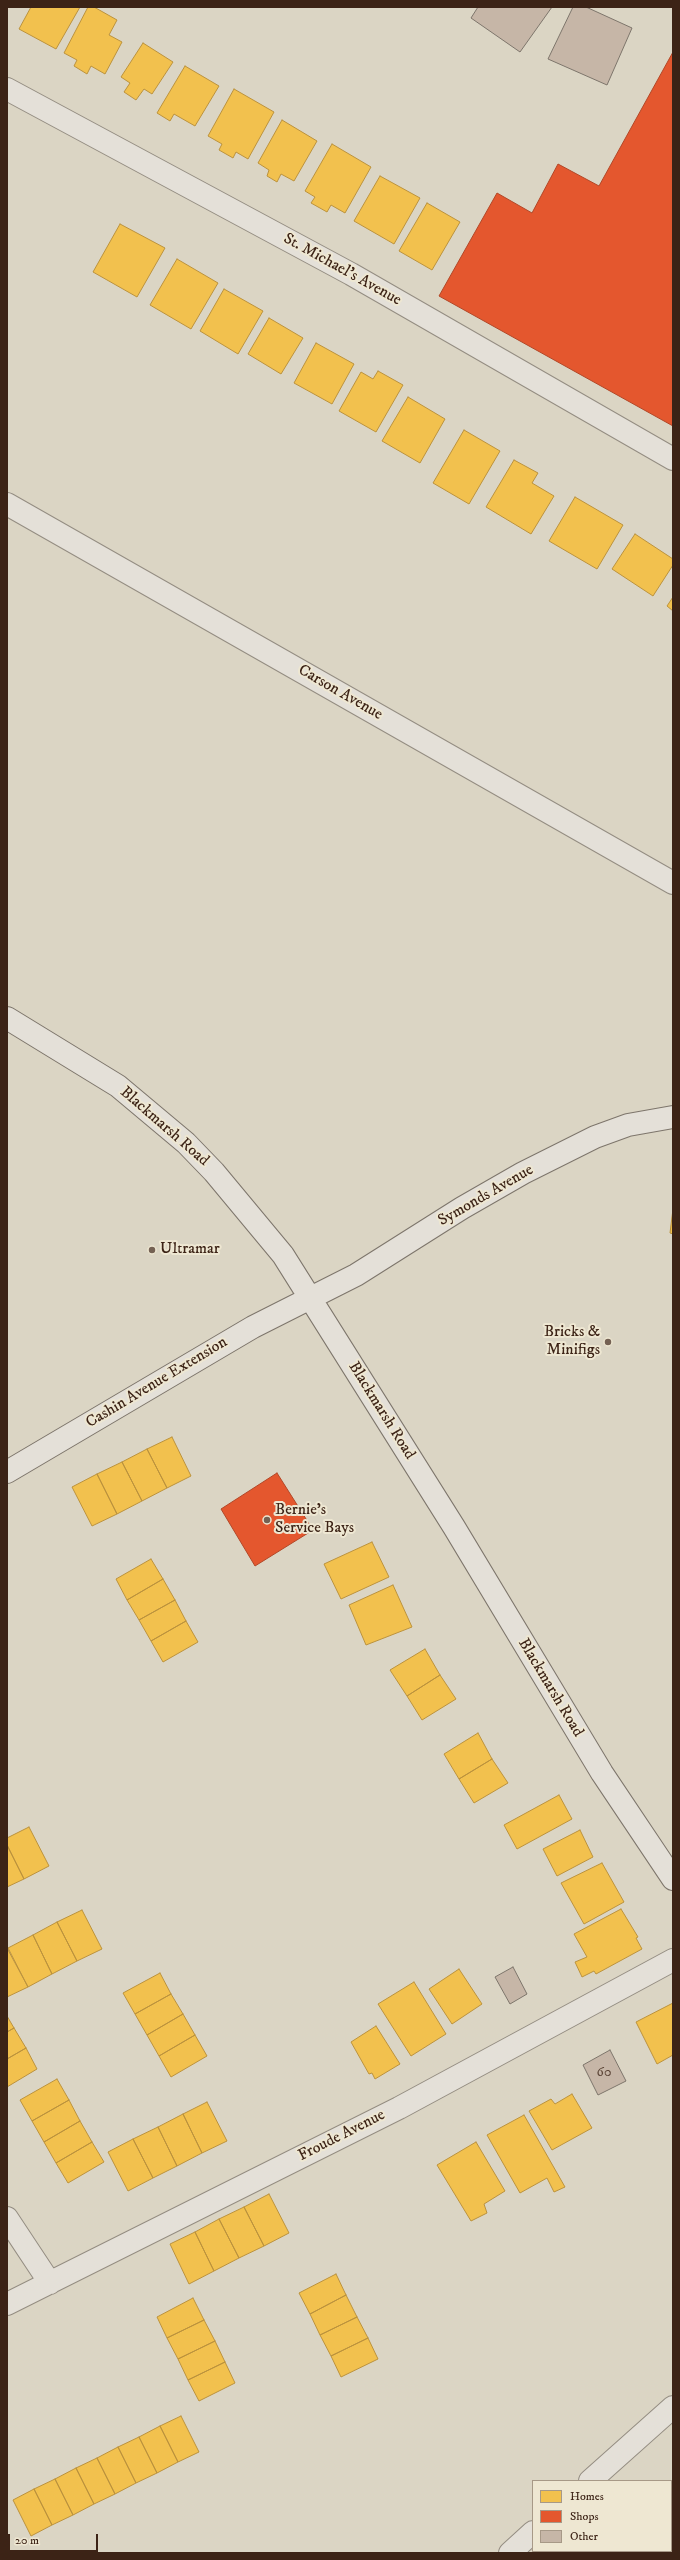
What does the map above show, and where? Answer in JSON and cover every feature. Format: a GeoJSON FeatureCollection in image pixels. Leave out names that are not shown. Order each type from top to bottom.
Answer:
{"type":"FeatureCollection","features":[{"type":"Feature","properties":{"kind":"street","name":"St. Michael's Avenue"},"geometry":{"type":"LineString","coordinates":[[7,89],[351,274],[673,459]]}},
{"type":"Feature","properties":{"kind":"street","name":"Carson Avenue"},"geometry":{"type":"LineString","coordinates":[[7,504],[673,883]]}},
{"type":"Feature","properties":{"kind":"street","name":"Blackmarsh Road"},"geometry":{"type":"LineString","coordinates":[[7,1018],[118,1086],[186,1143],[214,1172],[283,1256],[450,1520],[602,1773],[673,1879]]}},
{"type":"Feature","properties":{"kind":"street","name":"Symonds Avenue"},"geometry":{"type":"LineString","coordinates":[[309,1298],[356,1275],[462,1208],[569,1149],[628,1125],[673,1117]]}},
{"type":"Feature","properties":{"kind":"street","name":"Cashin Avenue Extension"},"geometry":{"type":"LineString","coordinates":[[7,1472],[253,1326],[309,1298]]}},
{"type":"Feature","properties":{"kind":"street","name":"Froude Avenue"},"geometry":{"type":"LineString","coordinates":[[7,2304],[399,2108],[673,1960]]}},
{"type":"Feature","properties":{"kind":"street"},"geometry":{"type":"LineString","coordinates":[[7,2218],[50,2283]]}},
{"type":"Feature","properties":{"kind":"street"},"geometry":{"type":"LineString","coordinates":[[591,2480],[673,2407]]}},
{"type":"Feature","properties":{"kind":"street"},"geometry":{"type":"LineString","coordinates":[[510,2553],[532,2533]]}},
{"type":"Feature","properties":{"kind":"building: Homes"},"geometry":{"type":"Polygon","coordinates":[[[31,7],[80,7],[56,49],[19,29],[31,7]]]}},
{"type":"Feature","properties":{"kind":"building: Homes"},"geometry":{"type":"Polygon","coordinates":[[[88,7],[94,7],[117,20],[109,35],[122,42],[105,74],[91,66],[87,74],[74,66],[77,60],[64,53],[88,7]]]}},
{"type":"Feature","properties":{"kind":"building: Homes"},"geometry":{"type":"Polygon","coordinates":[[[143,43],[173,62],[152,94],[144,89],[136,100],[124,92],[130,83],[121,77],[143,43]]]}},
{"type":"Feature","properties":{"kind":"building: Homes"},"geometry":{"type":"Polygon","coordinates":[[[185,66],[219,86],[195,126],[174,114],[170,121],[157,113],[185,66]]]}},
{"type":"Feature","properties":{"kind":"building: Homes"},"geometry":{"type":"Polygon","coordinates":[[[234,89],[274,112],[248,159],[236,152],[233,158],[219,150],[222,144],[208,136],[234,89]]]}},
{"type":"Feature","properties":{"kind":"building: Homes"},"geometry":{"type":"Polygon","coordinates":[[[282,120],[317,141],[294,181],[281,174],[277,182],[267,176],[269,170],[258,163],[282,120]]]}},
{"type":"Feature","properties":{"kind":"building: Homes"},"geometry":{"type":"Polygon","coordinates":[[[332,144],[371,167],[345,213],[331,205],[327,212],[311,203],[315,197],[305,191],[332,144]]]}},
{"type":"Feature","properties":{"kind":"building: Homes"},"geometry":{"type":"Polygon","coordinates":[[[380,176],[420,198],[394,244],[354,221],[380,176]]]}},
{"type":"Feature","properties":{"kind":"building: Homes"},"geometry":{"type":"Polygon","coordinates":[[[427,203],[460,222],[432,270],[399,251],[427,203]]]}},
{"type":"Feature","properties":{"kind":"building: Homes"},"geometry":{"type":"Polygon","coordinates":[[[120,224],[165,248],[137,297],[93,272],[120,224]]]}},
{"type":"Feature","properties":{"kind":"building: Homes"},"geometry":{"type":"Polygon","coordinates":[[[177,259],[218,283],[191,329],[150,305],[177,259]]]}},
{"type":"Feature","properties":{"kind":"building: Homes"},"geometry":{"type":"Polygon","coordinates":[[[224,289],[263,311],[238,354],[200,331],[224,289]]]}},
{"type":"Feature","properties":{"kind":"building: Homes"},"geometry":{"type":"Polygon","coordinates":[[[269,318],[303,338],[281,374],[248,354],[269,318]]]}},
{"type":"Feature","properties":{"kind":"building: Homes"},"geometry":{"type":"Polygon","coordinates":[[[316,343],[354,364],[332,404],[294,383],[316,343]]]}},
{"type":"Feature","properties":{"kind":"building: Homes"},"geometry":{"type":"Polygon","coordinates":[[[378,371],[403,385],[376,432],[339,411],[361,372],[373,379],[378,371]]]}},
{"type":"Feature","properties":{"kind":"building: Homes"},"geometry":{"type":"Polygon","coordinates":[[[408,397],[445,419],[420,463],[382,441],[408,397]]]}},
{"type":"Feature","properties":{"kind":"building: Homes"},"geometry":{"type":"Polygon","coordinates":[[[464,430],[500,451],[469,504],[433,483],[464,430]]]}},
{"type":"Feature","properties":{"kind":"building: Homes"},"geometry":{"type":"Polygon","coordinates":[[[514,460],[538,473],[532,483],[554,496],[531,534],[486,507],[514,460]]]}},
{"type":"Feature","properties":{"kind":"building: Homes"},"geometry":{"type":"Polygon","coordinates":[[[575,497],[623,525],[597,569],[549,541],[575,497]]]}},
{"type":"Feature","properties":{"kind":"building: Homes"},"geometry":{"type":"Polygon","coordinates":[[[635,534],[673,559],[673,565],[653,596],[612,569],[635,534]]]}},
{"type":"Feature","properties":{"kind":"building: Homes"},"geometry":{"type":"Polygon","coordinates":[[[673,597],[673,611],[667,606],[673,597]]]}},
{"type":"Feature","properties":{"kind":"building: Homes"},"geometry":{"type":"Polygon","coordinates":[[[673,1209],[673,1234],[670,1233],[673,1209]]]}},
{"type":"Feature","properties":{"kind":"building: Homes"},"geometry":{"type":"Polygon","coordinates":[[[172,1437],[191,1476],[167,1488],[147,1449],[172,1437]]]}},
{"type":"Feature","properties":{"kind":"building: Homes"},"geometry":{"type":"Polygon","coordinates":[[[147,1449],[167,1488],[142,1501],[122,1462],[147,1449]]]}},
{"type":"Feature","properties":{"kind":"building: Homes"},"geometry":{"type":"Polygon","coordinates":[[[122,1462],[142,1501],[117,1514],[97,1474],[122,1462]]]}},
{"type":"Feature","properties":{"kind":"building: Homes"},"geometry":{"type":"Polygon","coordinates":[[[97,1474],[117,1514],[92,1526],[72,1487],[97,1474]]]}},
{"type":"Feature","properties":{"kind":"building: Homes"},"geometry":{"type":"Polygon","coordinates":[[[372,1542],[389,1577],[341,1599],[324,1564],[372,1542]]]}},
{"type":"Feature","properties":{"kind":"building: Homes"},"geometry":{"type":"Polygon","coordinates":[[[151,1559],[163,1579],[127,1600],[116,1579],[151,1559]]]}},
{"type":"Feature","properties":{"kind":"building: Homes"},"geometry":{"type":"Polygon","coordinates":[[[163,1579],[175,1600],[139,1620],[127,1600],[163,1579]]]}},
{"type":"Feature","properties":{"kind":"building: Homes"},"geometry":{"type":"Polygon","coordinates":[[[393,1585],[412,1627],[366,1645],[349,1605],[393,1585]]]}},
{"type":"Feature","properties":{"kind":"building: Homes"},"geometry":{"type":"Polygon","coordinates":[[[175,1600],[186,1621],[151,1641],[139,1620],[175,1600]]]}},
{"type":"Feature","properties":{"kind":"building: Homes"},"geometry":{"type":"Polygon","coordinates":[[[186,1621],[198,1642],[163,1662],[151,1641],[186,1621]]]}},
{"type":"Feature","properties":{"kind":"building: Homes"},"geometry":{"type":"Polygon","coordinates":[[[425,1649],[440,1675],[407,1696],[390,1670],[425,1649]]]}},
{"type":"Feature","properties":{"kind":"building: Homes"},"geometry":{"type":"Polygon","coordinates":[[[440,1675],[456,1699],[422,1720],[407,1696],[440,1675]]]}},
{"type":"Feature","properties":{"kind":"building: Homes"},"geometry":{"type":"Polygon","coordinates":[[[478,1733],[492,1759],[459,1779],[444,1754],[478,1733]]]}},
{"type":"Feature","properties":{"kind":"building: Homes"},"geometry":{"type":"Polygon","coordinates":[[[492,1759],[508,1783],[474,1803],[459,1779],[492,1759]]]}},
{"type":"Feature","properties":{"kind":"building: Homes"},"geometry":{"type":"Polygon","coordinates":[[[559,1795],[572,1819],[517,1849],[504,1825],[559,1795]]]}},
{"type":"Feature","properties":{"kind":"building: Homes"},"geometry":{"type":"Polygon","coordinates":[[[29,1827],[49,1866],[24,1879],[7,1845],[7,1838],[29,1827]]]}},
{"type":"Feature","properties":{"kind":"building: Homes"},"geometry":{"type":"Polygon","coordinates":[[[580,1830],[593,1857],[557,1876],[543,1849],[580,1830]]]}},
{"type":"Feature","properties":{"kind":"building: Homes"},"geometry":{"type":"Polygon","coordinates":[[[7,1845],[24,1879],[7,1887],[7,1845]]]}},
{"type":"Feature","properties":{"kind":"building: Homes"},"geometry":{"type":"Polygon","coordinates":[[[602,1863],[624,1902],[584,1924],[561,1883],[602,1863]]]}},
{"type":"Feature","properties":{"kind":"building: Homes"},"geometry":{"type":"Polygon","coordinates":[[[621,1909],[638,1937],[636,1938],[642,1949],[596,1974],[594,1971],[582,1977],[575,1962],[587,1957],[574,1934],[621,1909]]]}},
{"type":"Feature","properties":{"kind":"building: Homes"},"geometry":{"type":"Polygon","coordinates":[[[82,1910],[102,1949],[77,1961],[57,1922],[82,1910]]]}},
{"type":"Feature","properties":{"kind":"building: Homes"},"geometry":{"type":"Polygon","coordinates":[[[57,1922],[77,1961],[52,1974],[33,1935],[57,1922]]]}},
{"type":"Feature","properties":{"kind":"building: Homes"},"geometry":{"type":"Polygon","coordinates":[[[33,1935],[52,1974],[28,1987],[8,1948],[33,1935]]]}},
{"type":"Feature","properties":{"kind":"building: Homes"},"geometry":{"type":"Polygon","coordinates":[[[7,1948],[28,1987],[7,1997],[7,1948]]]}},
{"type":"Feature","properties":{"kind":"building: Homes"},"geometry":{"type":"Polygon","coordinates":[[[459,1969],[482,2004],[452,2024],[429,1989],[459,1969]]]}},
{"type":"Feature","properties":{"kind":"building: Homes"},"geometry":{"type":"Polygon","coordinates":[[[160,1973],[171,1994],[135,2014],[123,1993],[160,1973]]]}},
{"type":"Feature","properties":{"kind":"building: Homes"},"geometry":{"type":"Polygon","coordinates":[[[414,1982],[446,2034],[411,2056],[378,2004],[414,1982]]]}},
{"type":"Feature","properties":{"kind":"building: Homes"},"geometry":{"type":"Polygon","coordinates":[[[171,1994],[183,2014],[147,2035],[135,2014],[171,1994]]]}},
{"type":"Feature","properties":{"kind":"building: Homes"},"geometry":{"type":"Polygon","coordinates":[[[673,2003],[673,2055],[657,2064],[636,2022],[673,2003]]]}},
{"type":"Feature","properties":{"kind":"building: Homes"},"geometry":{"type":"Polygon","coordinates":[[[183,2014],[195,2035],[159,2056],[147,2035],[183,2014]]]}},
{"type":"Feature","properties":{"kind":"building: Homes"},"geometry":{"type":"Polygon","coordinates":[[[7,2016],[14,2028],[7,2032],[7,2016]]]}},
{"type":"Feature","properties":{"kind":"building: Homes"},"geometry":{"type":"Polygon","coordinates":[[[376,2026],[400,2064],[375,2079],[372,2073],[369,2074],[351,2042],[376,2026]]]}},
{"type":"Feature","properties":{"kind":"building: Homes"},"geometry":{"type":"Polygon","coordinates":[[[14,2028],[26,2048],[7,2059],[7,2032],[14,2028]]]}},
{"type":"Feature","properties":{"kind":"building: Homes"},"geometry":{"type":"Polygon","coordinates":[[[195,2035],[207,2056],[171,2077],[159,2056],[195,2035]]]}},
{"type":"Feature","properties":{"kind":"building: Homes"},"geometry":{"type":"Polygon","coordinates":[[[26,2048],[37,2069],[7,2087],[7,2059],[26,2048]]]}},
{"type":"Feature","properties":{"kind":"building: Homes"},"geometry":{"type":"Polygon","coordinates":[[[57,2079],[69,2100],[32,2121],[20,2100],[57,2079]]]}},
{"type":"Feature","properties":{"kind":"building: Homes"},"geometry":{"type":"Polygon","coordinates":[[[572,2094],[592,2128],[552,2150],[529,2111],[551,2099],[555,2104],[572,2094]]]}},
{"type":"Feature","properties":{"kind":"building: Homes"},"geometry":{"type":"Polygon","coordinates":[[[69,2100],[80,2121],[44,2142],[32,2121],[69,2100]]]}},
{"type":"Feature","properties":{"kind":"building: Homes"},"geometry":{"type":"Polygon","coordinates":[[[207,2102],[227,2141],[202,2153],[183,2114],[207,2102]]]}},
{"type":"Feature","properties":{"kind":"building: Homes"},"geometry":{"type":"Polygon","coordinates":[[[183,2114],[202,2153],[177,2166],[158,2127],[183,2114]]]}},
{"type":"Feature","properties":{"kind":"building: Homes"},"geometry":{"type":"Polygon","coordinates":[[[524,2115],[565,2187],[554,2192],[547,2178],[520,2193],[487,2135],[524,2115]]]}},
{"type":"Feature","properties":{"kind":"building: Homes"},"geometry":{"type":"Polygon","coordinates":[[[80,2121],[92,2142],[56,2163],[44,2142],[80,2121]]]}},
{"type":"Feature","properties":{"kind":"building: Homes"},"geometry":{"type":"Polygon","coordinates":[[[158,2127],[177,2166],[153,2178],[133,2139],[158,2127]]]}},
{"type":"Feature","properties":{"kind":"building: Homes"},"geometry":{"type":"Polygon","coordinates":[[[133,2139],[153,2178],[128,2191],[108,2152],[133,2139]]]}},
{"type":"Feature","properties":{"kind":"building: Homes"},"geometry":{"type":"Polygon","coordinates":[[[92,2142],[104,2162],[68,2183],[56,2163],[92,2142]]]}},
{"type":"Feature","properties":{"kind":"building: Homes"},"geometry":{"type":"Polygon","coordinates":[[[476,2142],[505,2191],[484,2204],[487,2213],[471,2221],[437,2165],[476,2142]]]}},
{"type":"Feature","properties":{"kind":"building: Homes"},"geometry":{"type":"Polygon","coordinates":[[[269,2194],[289,2233],[264,2246],[244,2207],[269,2194]]]}},
{"type":"Feature","properties":{"kind":"building: Homes"},"geometry":{"type":"Polygon","coordinates":[[[244,2207],[264,2246],[239,2258],[219,2219],[244,2207]]]}},
{"type":"Feature","properties":{"kind":"building: Homes"},"geometry":{"type":"Polygon","coordinates":[[[219,2219],[239,2258],[214,2271],[195,2232],[219,2219]]]}},
{"type":"Feature","properties":{"kind":"building: Homes"},"geometry":{"type":"Polygon","coordinates":[[[195,2232],[214,2271],[189,2284],[170,2244],[195,2232]]]}},
{"type":"Feature","properties":{"kind":"building: Homes"},"geometry":{"type":"Polygon","coordinates":[[[336,2274],[346,2295],[310,2314],[299,2293],[336,2274]]]}},
{"type":"Feature","properties":{"kind":"building: Homes"},"geometry":{"type":"Polygon","coordinates":[[[346,2295],[357,2317],[320,2335],[310,2314],[346,2295]]]}},
{"type":"Feature","properties":{"kind":"building: Homes"},"geometry":{"type":"Polygon","coordinates":[[[193,2298],[204,2320],[167,2338],[157,2317],[193,2298]]]}},
{"type":"Feature","properties":{"kind":"building: Homes"},"geometry":{"type":"Polygon","coordinates":[[[357,2317],[368,2338],[331,2356],[320,2335],[357,2317]]]}},
{"type":"Feature","properties":{"kind":"building: Homes"},"geometry":{"type":"Polygon","coordinates":[[[204,2320],[215,2341],[178,2359],[167,2338],[204,2320]]]}},
{"type":"Feature","properties":{"kind":"building: Homes"},"geometry":{"type":"Polygon","coordinates":[[[368,2338],[378,2359],[341,2377],[331,2356],[368,2338]]]}},
{"type":"Feature","properties":{"kind":"building: Homes"},"geometry":{"type":"Polygon","coordinates":[[[215,2341],[225,2362],[188,2380],[178,2359],[215,2341]]]}},
{"type":"Feature","properties":{"kind":"building: Homes"},"geometry":{"type":"Polygon","coordinates":[[[225,2362],[235,2383],[199,2401],[188,2380],[225,2362]]]}},
{"type":"Feature","properties":{"kind":"building: Homes"},"geometry":{"type":"Polygon","coordinates":[[[181,2416],[199,2452],[178,2462],[160,2426],[181,2416]]]}},
{"type":"Feature","properties":{"kind":"building: Homes"},"geometry":{"type":"Polygon","coordinates":[[[160,2426],[178,2462],[157,2473],[139,2437],[160,2426]]]}},
{"type":"Feature","properties":{"kind":"building: Homes"},"geometry":{"type":"Polygon","coordinates":[[[139,2437],[157,2473],[136,2483],[118,2447],[139,2437]]]}},
{"type":"Feature","properties":{"kind":"building: Homes"},"geometry":{"type":"Polygon","coordinates":[[[118,2447],[136,2483],[115,2494],[97,2458],[118,2447]]]}},
{"type":"Feature","properties":{"kind":"building: Homes"},"geometry":{"type":"Polygon","coordinates":[[[97,2458],[115,2494],[94,2504],[76,2468],[97,2458]]]}},
{"type":"Feature","properties":{"kind":"building: Homes"},"geometry":{"type":"Polygon","coordinates":[[[76,2468],[94,2504],[73,2515],[55,2479],[76,2468]]]}},
{"type":"Feature","properties":{"kind":"building: Homes"},"geometry":{"type":"Polygon","coordinates":[[[55,2479],[73,2515],[52,2525],[34,2489],[55,2479]]]}},
{"type":"Feature","properties":{"kind":"building: Homes"},"geometry":{"type":"Polygon","coordinates":[[[34,2489],[52,2525],[31,2536],[13,2500],[34,2489]]]}},
{"type":"Feature","properties":{"kind":"building: Shops"},"geometry":{"type":"Polygon","coordinates":[[[673,52],[673,426],[439,296],[497,193],[532,213],[558,164],[599,186],[673,52]]]}},
{"type":"Feature","properties":{"kind":"building: Shops","name":"Bernie's Service Bays"},"geometry":{"type":"Polygon","coordinates":[[[277,1473],[313,1530],[255,1566],[221,1509],[277,1473]]]}},
{"type":"Feature","properties":{"kind":"building: Other"},"geometry":{"type":"Polygon","coordinates":[[[478,7],[552,7],[520,52],[471,18],[478,7]]]}},
{"type":"Feature","properties":{"kind":"building: Other"},"geometry":{"type":"Polygon","coordinates":[[[573,7],[586,7],[632,28],[607,85],[548,59],[573,7]]]}},
{"type":"Feature","properties":{"kind":"building: Other"},"geometry":{"type":"Polygon","coordinates":[[[513,1967],[527,1994],[510,2004],[495,1977],[513,1967]]]}},
{"type":"Feature","properties":{"kind":"building: Other"},"geometry":{"type":"Polygon","coordinates":[[[610,2050],[626,2081],[598,2095],[583,2065],[610,2050]]]}},
{"type":"Feature","properties":{"kind":"place","name":"Ultramar"},"geometry":{"type":"Point","coordinates":[152,1250]}},
{"type":"Feature","properties":{"kind":"place","name":"Bricks & Minifigs"},"geometry":{"type":"Point","coordinates":[608,1342]}},
{"type":"Feature","properties":{"kind":"place","name":"Bernie's Service Bays"},"geometry":{"type":"Point","coordinates":[267,1520]}}]}
